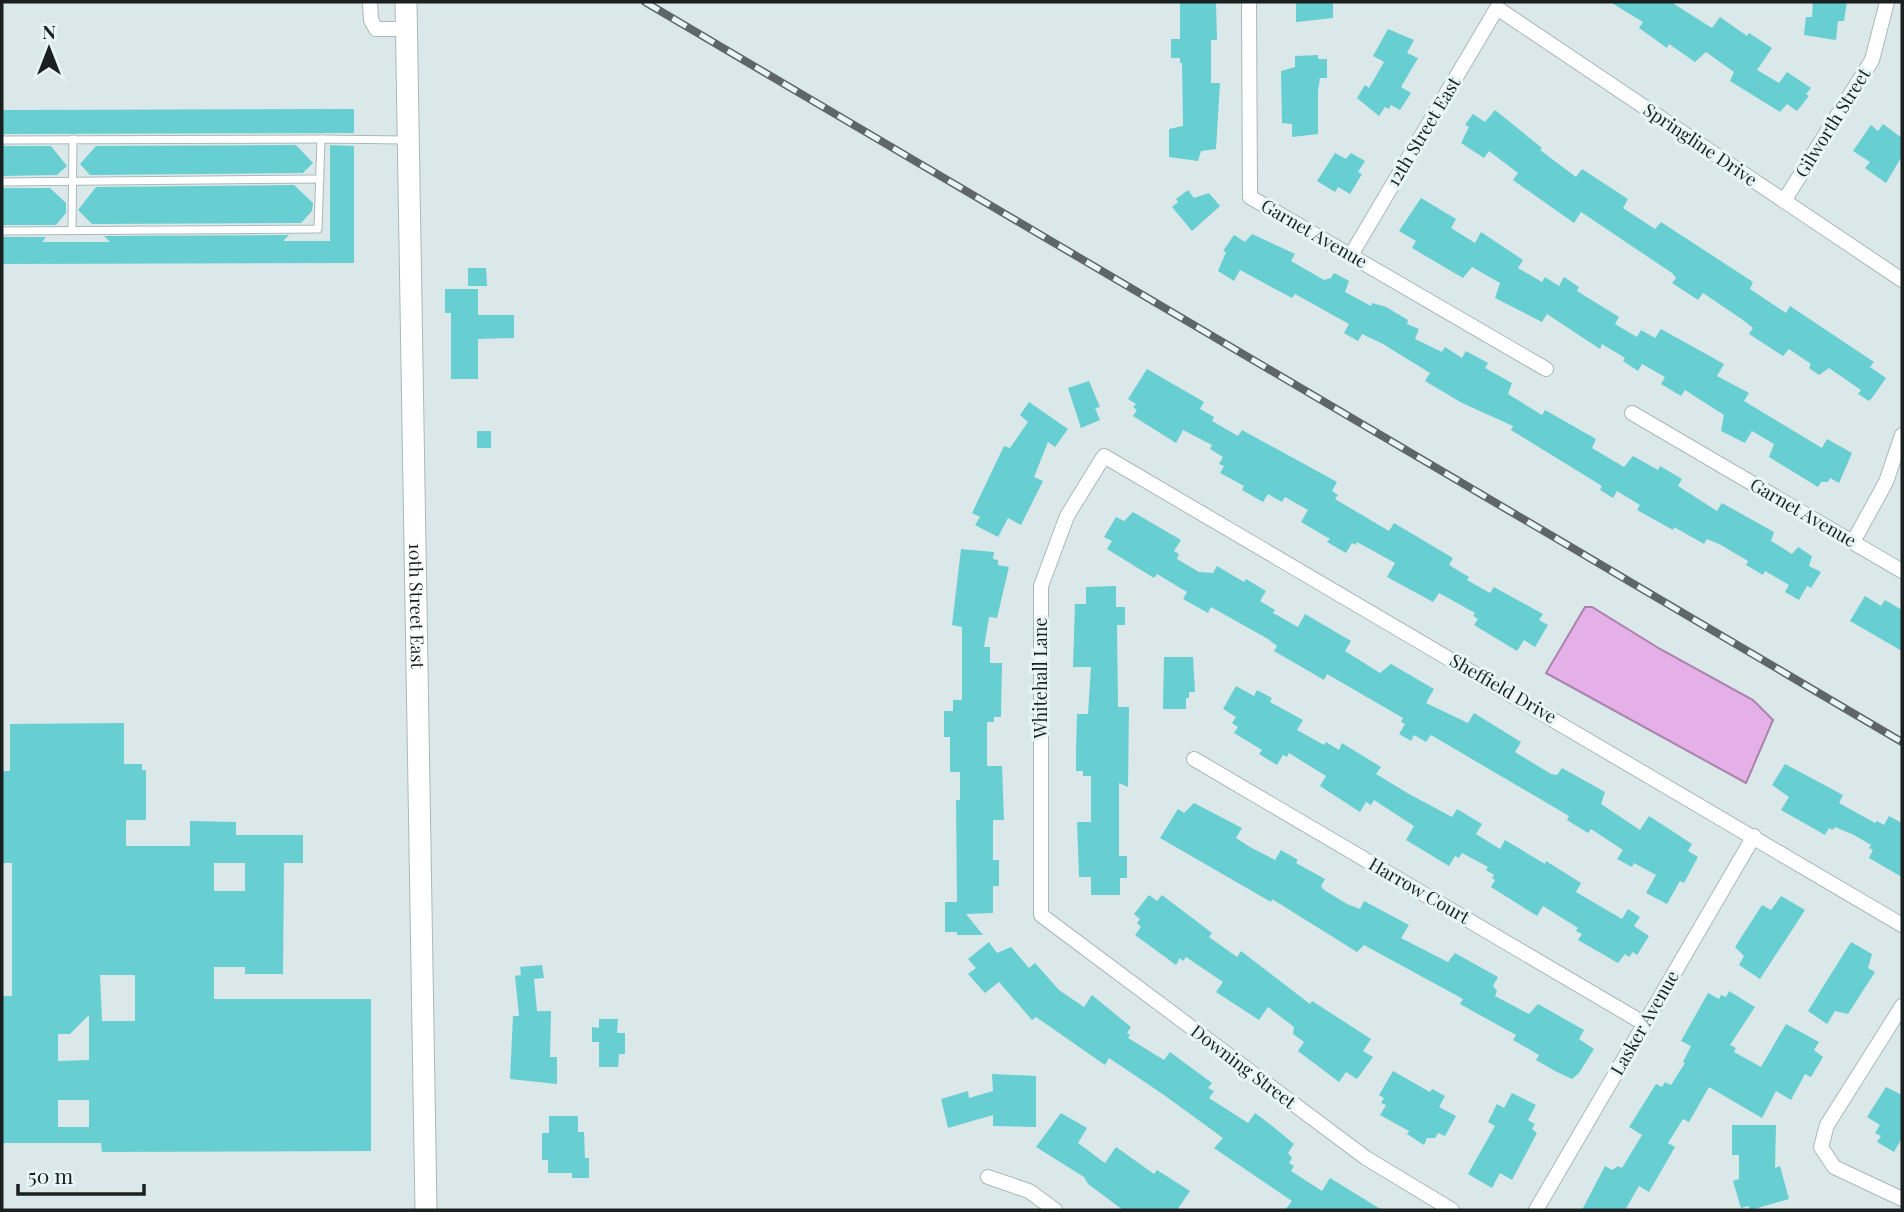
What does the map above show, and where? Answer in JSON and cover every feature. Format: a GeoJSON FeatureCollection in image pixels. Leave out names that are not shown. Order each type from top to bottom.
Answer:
{"type":"FeatureCollection","features":[{"type":"Feature","properties":{"kind":"main road","name":"10th Street East"},"geometry":{"type":"LineString","coordinates":[[406,2],[426,1210]]}},
{"type":"Feature","properties":{"kind":"street"},"geometry":{"type":"LineString","coordinates":[[370,2],[371,20],[376,29],[406,29]]}},
{"type":"Feature","properties":{"kind":"street","name":"Garnet Avenue"},"geometry":{"type":"LineString","coordinates":[[1250,2],[1250,197],[1546,369]]}},
{"type":"Feature","properties":{"kind":"street","name":"Gilworth Street"},"geometry":{"type":"LineString","coordinates":[[1784,201],[1872,60],[1887,2]]}},
{"type":"Feature","properties":{"kind":"street","name":"12th Street East"},"geometry":{"type":"LineString","coordinates":[[1351,255],[1497,8]]}},
{"type":"Feature","properties":{"kind":"street","name":"Springline Drive"},"geometry":{"type":"LineString","coordinates":[[1497,8],[1902,280]]}},
{"type":"Feature","properties":{"kind":"street","name":"Garnet Avenue"},"geometry":{"type":"LineString","coordinates":[[1632,414],[1902,571]]}},
{"type":"Feature","properties":{"kind":"street"},"geometry":{"type":"LineString","coordinates":[[1853,542],[1885,482],[1902,435]]}},
{"type":"Feature","properties":{"kind":"street","name":"Sheffield Drive"},"geometry":{"type":"LineString","coordinates":[[1104,456],[1902,925]]}},
{"type":"Feature","properties":{"kind":"street","name":"Whitehall Lane"},"geometry":{"type":"LineString","coordinates":[[1041,915],[1041,586],[1067,516],[1104,456]]}},
{"type":"Feature","properties":{"kind":"street","name":"Harrow Court"},"geometry":{"type":"LineString","coordinates":[[1194,759],[1645,1024]]}},
{"type":"Feature","properties":{"kind":"street","name":"Lasker Avenue"},"geometry":{"type":"LineString","coordinates":[[1536,1210],[1754,836]]}},
{"type":"Feature","properties":{"kind":"street","name":"Downing Street"},"geometry":{"type":"LineString","coordinates":[[1041,915],[1366,1158],[1452,1210]]}},
{"type":"Feature","properties":{"kind":"street"},"geometry":{"type":"LineString","coordinates":[[1902,1006],[1826,1125],[1821,1147],[1834,1167],[1902,1199]]}},
{"type":"Feature","properties":{"kind":"street"},"geometry":{"type":"LineString","coordinates":[[988,1177],[1029,1191],[1055,1210]]}},
{"type":"Feature","properties":{"kind":"lane"},"geometry":{"type":"LineString","coordinates":[[72,230],[73,139]]}},
{"type":"Feature","properties":{"kind":"lane"},"geometry":{"type":"LineString","coordinates":[[2,230],[318,229],[321,139]]}},
{"type":"Feature","properties":{"kind":"lane"},"geometry":{"type":"LineString","coordinates":[[2,140],[408,140]]}},
{"type":"Feature","properties":{"kind":"lane"},"geometry":{"type":"LineString","coordinates":[[2,182],[320,179]]}},
{"type":"Feature","properties":{"kind":"shaded area"},"geometry":{"type":"Polygon","coordinates":[[[1585,607],[1592,607],[1660,649],[1753,700],[1773,720],[1746,783],[1546,673],[1585,607]]]}},
{"type":"Feature","properties":{"kind":"building"},"geometry":{"type":"Polygon","coordinates":[[[1180,2],[1216,2],[1217,40],[1211,40],[1211,83],[1220,83],[1216,149],[1201,151],[1198,161],[1169,157],[1169,129],[1183,126],[1182,63],[1180,58],[1171,58],[1171,39],[1180,39],[1180,2]]]}},
{"type":"Feature","properties":{"kind":"building"},"geometry":{"type":"Polygon","coordinates":[[[1296,2],[1333,2],[1333,18],[1296,22],[1296,2]]]}},
{"type":"Feature","properties":{"kind":"building"},"geometry":{"type":"Polygon","coordinates":[[[1610,2],[1671,2],[1712,28],[1720,17],[1747,36],[1749,33],[1772,48],[1757,70],[1779,83],[1787,72],[1811,88],[1806,94],[1809,96],[1797,111],[1787,104],[1780,112],[1730,81],[1734,72],[1706,52],[1695,62],[1669,44],[1667,48],[1639,28],[1643,22],[1610,2]]]}},
{"type":"Feature","properties":{"kind":"building"},"geometry":{"type":"Polygon","coordinates":[[[1813,2],[1847,2],[1844,21],[1838,21],[1836,40],[1804,35],[1806,17],[1812,17],[1813,2]]]}},
{"type":"Feature","properties":{"kind":"building"},"geometry":{"type":"Polygon","coordinates":[[[1388,29],[1414,40],[1407,53],[1418,58],[1401,87],[1411,93],[1400,110],[1391,105],[1389,109],[1385,107],[1379,116],[1357,98],[1365,85],[1369,88],[1384,62],[1373,56],[1388,29]]]}},
{"type":"Feature","properties":{"kind":"building"},"geometry":{"type":"Polygon","coordinates":[[[1318,55],[1318,59],[1327,59],[1327,78],[1320,78],[1318,134],[1292,137],[1292,124],[1282,123],[1281,71],[1295,67],[1295,56],[1318,55]]]}},
{"type":"Feature","properties":{"kind":"building"},"geometry":{"type":"Polygon","coordinates":[[[354,109],[354,133],[2,134],[2,110],[354,109]]]}},
{"type":"Feature","properties":{"kind":"building"},"geometry":{"type":"Polygon","coordinates":[[[1495,110],[1542,148],[1540,150],[1576,177],[1582,169],[1628,199],[1623,208],[1655,229],[1661,222],[1753,282],[1750,289],[1786,313],[1790,306],[1874,362],[1870,367],[1886,378],[1872,398],[1869,401],[1858,394],[1861,390],[1829,368],[1819,375],[1809,368],[1811,364],[1789,349],[1783,356],[1749,334],[1753,328],[1743,320],[1703,293],[1698,300],[1672,283],[1676,278],[1672,273],[1581,212],[1574,223],[1513,180],[1518,173],[1489,151],[1484,158],[1461,143],[1469,127],[1465,125],[1473,114],[1485,122],[1495,110]]]}},
{"type":"Feature","properties":{"kind":"building"},"geometry":{"type":"Polygon","coordinates":[[[1883,124],[1902,138],[1902,156],[1886,183],[1865,168],[1870,162],[1853,151],[1871,125],[1878,131],[1883,124]]]}},
{"type":"Feature","properties":{"kind":"building"},"geometry":{"type":"Polygon","coordinates":[[[296,145],[313,163],[303,173],[90,175],[80,164],[96,146],[296,145]]]}},
{"type":"Feature","properties":{"kind":"building"},"geometry":{"type":"Polygon","coordinates":[[[330,145],[354,146],[354,263],[2,264],[2,237],[46,237],[42,242],[110,242],[104,236],[289,235],[283,241],[330,241],[330,145]]]}},
{"type":"Feature","properties":{"kind":"building"},"geometry":{"type":"Polygon","coordinates":[[[2,146],[51,146],[67,166],[57,175],[2,176],[2,146]]]}},
{"type":"Feature","properties":{"kind":"building"},"geometry":{"type":"Polygon","coordinates":[[[1335,153],[1346,159],[1351,153],[1365,161],[1358,172],[1362,174],[1350,194],[1338,187],[1335,192],[1317,181],[1335,153]]]}},
{"type":"Feature","properties":{"kind":"building"},"geometry":{"type":"Polygon","coordinates":[[[294,185],[313,203],[312,211],[301,223],[92,224],[78,210],[96,187],[294,185]]]}},
{"type":"Feature","properties":{"kind":"building"},"geometry":{"type":"Polygon","coordinates":[[[2,188],[50,188],[66,203],[66,213],[56,225],[2,225],[2,188]]]}},
{"type":"Feature","properties":{"kind":"building"},"geometry":{"type":"Polygon","coordinates":[[[1188,190],[1194,198],[1209,193],[1220,206],[1192,231],[1172,207],[1178,202],[1176,199],[1188,190]]]}},
{"type":"Feature","properties":{"kind":"building"},"geometry":{"type":"Polygon","coordinates":[[[1421,198],[1456,219],[1451,228],[1475,243],[1481,232],[1523,260],[1518,268],[1542,282],[1545,277],[1559,286],[1564,277],[1579,287],[1577,291],[1619,317],[1615,324],[1637,337],[1641,330],[1655,338],[1661,329],[1724,364],[1717,376],[1749,393],[1744,401],[1822,448],[1827,439],[1852,453],[1839,483],[1830,478],[1828,482],[1821,482],[1818,487],[1769,457],[1774,444],[1752,431],[1745,443],[1721,431],[1724,415],[1685,390],[1681,396],[1661,384],[1665,377],[1642,364],[1638,371],[1623,361],[1625,358],[1602,344],[1600,349],[1547,314],[1542,322],[1495,298],[1500,283],[1472,267],[1463,278],[1412,248],[1416,241],[1399,231],[1421,198]]]}},
{"type":"Feature","properties":{"kind":"building"},"geometry":{"type":"Polygon","coordinates":[[[1252,234],[1295,254],[1291,261],[1324,280],[1331,278],[1334,273],[1349,281],[1345,292],[1371,306],[1372,303],[1386,307],[1408,320],[1407,324],[1419,329],[1415,339],[1442,352],[1445,347],[1462,358],[1466,351],[1488,363],[1485,368],[1512,383],[1508,394],[1542,415],[1545,410],[1596,439],[1592,448],[1624,467],[1633,456],[1658,470],[1660,466],[1682,479],[1678,486],[1717,511],[1722,503],[1774,532],[1771,541],[1792,554],[1798,547],[1812,556],[1809,566],[1821,572],[1811,588],[1807,586],[1799,600],[1785,592],[1789,585],[1765,571],[1763,575],[1746,565],[1748,561],[1721,545],[1707,539],[1704,544],[1674,527],[1673,530],[1637,510],[1640,505],[1617,491],[1613,498],[1600,490],[1602,486],[1511,430],[1513,426],[1462,403],[1425,381],[1430,373],[1383,344],[1362,334],[1358,341],[1344,333],[1349,324],[1295,294],[1292,298],[1240,270],[1234,281],[1218,271],[1226,252],[1223,251],[1234,235],[1245,242],[1252,234]]]}},
{"type":"Feature","properties":{"kind":"building"},"geometry":{"type":"Polygon","coordinates":[[[468,268],[486,268],[487,286],[468,286],[468,268]]]}},
{"type":"Feature","properties":{"kind":"building"},"geometry":{"type":"Polygon","coordinates":[[[445,289],[478,289],[478,315],[514,315],[514,338],[478,339],[478,379],[451,379],[451,313],[445,313],[445,289]]]}},
{"type":"Feature","properties":{"kind":"building"},"geometry":{"type":"Polygon","coordinates":[[[1147,369],[1204,402],[1200,409],[1214,417],[1212,421],[1238,436],[1242,430],[1337,482],[1332,491],[1338,495],[1335,499],[1389,531],[1394,523],[1453,558],[1449,565],[1469,577],[1467,580],[1490,593],[1494,587],[1543,614],[1539,620],[1548,625],[1535,647],[1524,640],[1517,651],[1474,625],[1478,619],[1473,616],[1475,613],[1439,593],[1433,602],[1387,577],[1395,563],[1357,542],[1356,545],[1352,543],[1346,553],[1327,542],[1330,539],[1301,522],[1308,510],[1285,497],[1282,502],[1268,494],[1263,502],[1242,490],[1244,486],[1220,473],[1224,466],[1219,464],[1223,457],[1210,449],[1212,445],[1183,430],[1176,443],[1133,416],[1137,410],[1133,407],[1136,404],[1128,399],[1147,369]]]}},
{"type":"Feature","properties":{"kind":"building"},"geometry":{"type":"Polygon","coordinates":[[[1089,381],[1100,407],[1095,408],[1100,420],[1081,428],[1068,388],[1089,381]]]}},
{"type":"Feature","properties":{"kind":"building"},"geometry":{"type":"Polygon","coordinates":[[[1029,402],[1068,429],[1055,447],[1048,442],[1034,477],[1043,481],[1021,525],[1008,518],[998,537],[975,525],[980,517],[972,513],[1004,446],[1010,448],[1028,422],[1020,415],[1029,402]]]}},
{"type":"Feature","properties":{"kind":"building"},"geometry":{"type":"Polygon","coordinates":[[[477,431],[491,431],[491,448],[477,448],[477,431]]]}},
{"type":"Feature","properties":{"kind":"building"},"geometry":{"type":"Polygon","coordinates":[[[1133,512],[1181,540],[1174,551],[1179,554],[1177,559],[1199,572],[1213,573],[1217,566],[1244,582],[1246,579],[1266,591],[1260,601],[1275,610],[1273,613],[1298,627],[1305,614],[1351,641],[1345,651],[1380,673],[1391,664],[1434,689],[1426,703],[1468,723],[1474,713],[1521,742],[1515,752],[1551,774],[1557,775],[1562,768],[1605,792],[1601,804],[1640,830],[1649,816],[1692,844],[1688,851],[1698,857],[1684,883],[1680,881],[1667,904],[1646,893],[1656,875],[1634,863],[1632,867],[1617,859],[1623,850],[1591,829],[1588,833],[1567,820],[1569,816],[1431,735],[1426,742],[1414,735],[1411,741],[1399,734],[1405,724],[1401,722],[1403,718],[1327,674],[1324,680],[1274,651],[1277,646],[1268,639],[1211,607],[1208,613],[1183,599],[1187,592],[1157,574],[1154,578],[1107,549],[1112,541],[1104,537],[1116,517],[1124,521],[1133,512]]]}},
{"type":"Feature","properties":{"kind":"building"},"geometry":{"type":"Polygon","coordinates":[[[961,549],[994,552],[993,559],[998,560],[998,565],[1009,567],[997,618],[989,617],[984,647],[990,647],[990,663],[1002,663],[1001,717],[994,717],[994,722],[987,722],[987,766],[1002,766],[1004,820],[993,820],[993,860],[999,860],[999,886],[993,886],[993,913],[966,914],[983,935],[945,932],[945,902],[957,902],[956,800],[960,800],[960,772],[950,772],[950,737],[944,737],[944,711],[953,711],[953,700],[962,700],[962,627],[952,625],[961,549]]]}},
{"type":"Feature","properties":{"kind":"building"},"geometry":{"type":"Polygon","coordinates":[[[1116,586],[1116,607],[1125,607],[1125,625],[1117,625],[1118,707],[1129,707],[1128,787],[1119,783],[1119,856],[1127,856],[1127,878],[1120,878],[1120,895],[1091,895],[1091,877],[1079,877],[1077,822],[1091,822],[1091,776],[1083,776],[1083,771],[1076,771],[1076,751],[1077,714],[1088,714],[1091,667],[1073,667],[1075,604],[1086,604],[1086,587],[1116,586]]]}},
{"type":"Feature","properties":{"kind":"building"},"geometry":{"type":"Polygon","coordinates":[[[1865,596],[1881,606],[1885,600],[1902,610],[1902,651],[1850,621],[1865,596]]]}},
{"type":"Feature","properties":{"kind":"building"},"geometry":{"type":"Polygon","coordinates":[[[1164,657],[1193,657],[1195,692],[1189,692],[1186,709],[1163,709],[1164,657]]]}},
{"type":"Feature","properties":{"kind":"building"},"geometry":{"type":"Polygon","coordinates":[[[1236,686],[1254,696],[1257,690],[1272,698],[1270,702],[1303,720],[1297,730],[1339,750],[1342,743],[1381,767],[1376,774],[1409,794],[1452,817],[1457,809],[1482,824],[1476,834],[1500,849],[1505,840],[1545,864],[1546,861],[1581,883],[1576,892],[1622,919],[1628,909],[1640,917],[1634,926],[1649,936],[1637,955],[1633,952],[1629,957],[1625,954],[1618,963],[1578,940],[1582,934],[1576,931],[1578,928],[1543,906],[1537,916],[1491,887],[1495,880],[1492,878],[1494,875],[1486,870],[1488,867],[1462,853],[1459,858],[1455,856],[1449,866],[1406,840],[1414,826],[1374,800],[1371,805],[1366,802],[1360,812],[1320,786],[1326,776],[1289,753],[1287,757],[1283,755],[1277,765],[1259,754],[1262,750],[1234,733],[1238,727],[1232,723],[1236,717],[1223,709],[1236,686]]]}},
{"type":"Feature","properties":{"kind":"building"},"geometry":{"type":"Polygon","coordinates":[[[124,723],[124,764],[142,764],[142,770],[146,770],[146,820],[126,820],[126,846],[190,846],[190,821],[236,822],[236,835],[303,835],[303,863],[284,863],[283,974],[245,974],[245,967],[214,967],[214,999],[371,999],[371,1151],[102,1152],[101,1143],[2,1143],[2,996],[12,996],[12,863],[2,863],[2,771],[10,771],[10,724],[124,723]],[[214,863],[214,891],[245,891],[245,863],[214,863]],[[100,975],[102,1021],[135,1021],[135,975],[100,975]],[[89,1015],[70,1034],[58,1034],[58,1061],[89,1060],[89,1015]],[[58,1100],[58,1127],[89,1127],[89,1100],[58,1100]]]}},
{"type":"Feature","properties":{"kind":"building"},"geometry":{"type":"Polygon","coordinates":[[[1785,764],[1843,795],[1839,803],[1875,823],[1877,821],[1884,825],[1889,816],[1902,823],[1902,877],[1869,858],[1873,850],[1869,848],[1871,845],[1854,835],[1835,827],[1833,830],[1829,828],[1825,835],[1781,810],[1789,797],[1772,785],[1785,764]]]}},
{"type":"Feature","properties":{"kind":"building"},"geometry":{"type":"Polygon","coordinates":[[[1194,803],[1242,828],[1236,838],[1250,847],[1275,860],[1281,850],[1298,860],[1296,863],[1325,879],[1321,886],[1324,890],[1347,904],[1360,909],[1364,901],[1409,925],[1401,938],[1448,962],[1455,953],[1498,977],[1493,986],[1497,991],[1495,996],[1529,1014],[1538,1004],[1584,1030],[1579,1039],[1594,1049],[1579,1073],[1572,1079],[1555,1071],[1536,1060],[1539,1055],[1513,1040],[1516,1035],[1460,1004],[1463,999],[1364,945],[1357,952],[1272,899],[1271,902],[1160,838],[1178,809],[1184,813],[1194,803]]]}},
{"type":"Feature","properties":{"kind":"building"},"geometry":{"type":"Polygon","coordinates":[[[1149,895],[1157,901],[1162,895],[1212,933],[1209,937],[1237,957],[1241,951],[1310,1004],[1312,1001],[1371,1039],[1363,1051],[1373,1057],[1357,1079],[1346,1072],[1339,1082],[1298,1051],[1304,1042],[1293,1034],[1294,1027],[1268,1007],[1259,1020],[1216,992],[1223,982],[1186,957],[1183,961],[1180,958],[1176,965],[1135,935],[1141,927],[1137,923],[1140,919],[1134,914],[1149,895]]]}},
{"type":"Feature","properties":{"kind":"building"},"geometry":{"type":"Polygon","coordinates":[[[1781,896],[1805,910],[1760,979],[1739,965],[1744,956],[1735,947],[1762,905],[1771,910],[1781,896]]]}},
{"type":"Feature","properties":{"kind":"building"},"geometry":{"type":"Polygon","coordinates":[[[989,942],[997,953],[1011,947],[1029,968],[1035,963],[1059,990],[1084,1007],[1092,995],[1131,1027],[1127,1033],[1130,1035],[1128,1038],[1164,1060],[1170,1052],[1212,1083],[1208,1088],[1214,1091],[1209,1098],[1248,1123],[1255,1113],[1271,1125],[1294,1144],[1288,1153],[1292,1158],[1289,1163],[1294,1166],[1291,1171],[1322,1191],[1330,1178],[1382,1210],[1285,1210],[1292,1201],[1214,1148],[1223,1138],[1164,1095],[1109,1058],[1105,1065],[1036,1017],[1032,1020],[999,982],[985,993],[968,974],[976,968],[968,959],[989,942]]]}},
{"type":"Feature","properties":{"kind":"building"},"geometry":{"type":"Polygon","coordinates":[[[1851,942],[1872,954],[1868,968],[1875,972],[1848,1014],[1835,1011],[1827,1024],[1808,1011],[1851,942]]]}},
{"type":"Feature","properties":{"kind":"building"},"geometry":{"type":"Polygon","coordinates":[[[542,965],[544,978],[534,979],[537,1011],[551,1011],[550,1057],[557,1057],[557,1084],[510,1079],[513,1016],[519,1016],[515,976],[521,975],[520,967],[542,965]]]}},
{"type":"Feature","properties":{"kind":"building"},"geometry":{"type":"Polygon","coordinates":[[[1729,991],[1755,1007],[1730,1045],[1736,1048],[1734,1052],[1761,1067],[1786,1024],[1819,1042],[1814,1050],[1823,1057],[1811,1077],[1805,1074],[1791,1100],[1776,1091],[1762,1118],[1709,1087],[1689,1122],[1683,1119],[1668,1143],[1675,1147],[1649,1192],[1639,1186],[1625,1210],[1582,1210],[1605,1166],[1612,1170],[1618,1166],[1622,1168],[1642,1135],[1629,1127],[1656,1084],[1662,1087],[1665,1082],[1671,1085],[1685,1063],[1683,1062],[1691,1046],[1681,1041],[1708,993],[1719,999],[1721,995],[1726,997],[1729,991]]]}},
{"type":"Feature","properties":{"kind":"building"},"geometry":{"type":"Polygon","coordinates":[[[599,1019],[618,1019],[617,1033],[625,1033],[625,1054],[619,1054],[618,1067],[599,1067],[599,1042],[592,1042],[592,1027],[599,1028],[599,1019]]]}},
{"type":"Feature","properties":{"kind":"building"},"geometry":{"type":"Polygon","coordinates":[[[1393,1071],[1430,1092],[1432,1089],[1445,1096],[1439,1107],[1456,1116],[1445,1136],[1438,1133],[1435,1138],[1427,1138],[1424,1145],[1407,1134],[1409,1131],[1380,1115],[1386,1105],[1381,1103],[1384,1098],[1379,1095],[1393,1071]]]}},
{"type":"Feature","properties":{"kind":"building"},"geometry":{"type":"Polygon","coordinates":[[[992,1074],[1036,1076],[1036,1127],[993,1126],[993,1115],[948,1128],[941,1099],[968,1091],[969,1098],[993,1091],[992,1074]]]}},
{"type":"Feature","properties":{"kind":"building"},"geometry":{"type":"Polygon","coordinates":[[[1886,1087],[1902,1095],[1902,1138],[1894,1152],[1877,1142],[1881,1136],[1875,1133],[1880,1125],[1867,1117],[1886,1087]]]}},
{"type":"Feature","properties":{"kind":"building"},"geometry":{"type":"Polygon","coordinates":[[[1512,1093],[1536,1105],[1528,1120],[1535,1124],[1532,1129],[1537,1133],[1512,1180],[1500,1173],[1492,1188],[1468,1174],[1495,1126],[1488,1122],[1497,1104],[1504,1108],[1512,1093]]]}},
{"type":"Feature","properties":{"kind":"building"},"geometry":{"type":"Polygon","coordinates":[[[1061,1113],[1087,1128],[1078,1143],[1105,1163],[1116,1147],[1154,1174],[1157,1170],[1190,1191],[1177,1210],[1123,1210],[1088,1184],[1084,1177],[1036,1147],[1061,1113]]]}},
{"type":"Feature","properties":{"kind":"building"},"geometry":{"type":"Polygon","coordinates":[[[549,1116],[578,1116],[578,1132],[584,1132],[585,1158],[589,1158],[589,1178],[572,1178],[572,1173],[548,1173],[548,1160],[542,1160],[542,1133],[549,1133],[549,1116]]]}},
{"type":"Feature","properties":{"kind":"building"},"geometry":{"type":"Polygon","coordinates":[[[1732,1125],[1776,1125],[1775,1168],[1780,1166],[1789,1199],[1751,1210],[1748,1206],[1741,1208],[1733,1181],[1739,1179],[1739,1155],[1732,1155],[1732,1125]]]}},
{"type":"Feature","properties":{"kind":"railway"},"geometry":{"type":"LineString","coordinates":[[645,2],[1902,742]]}}]}
